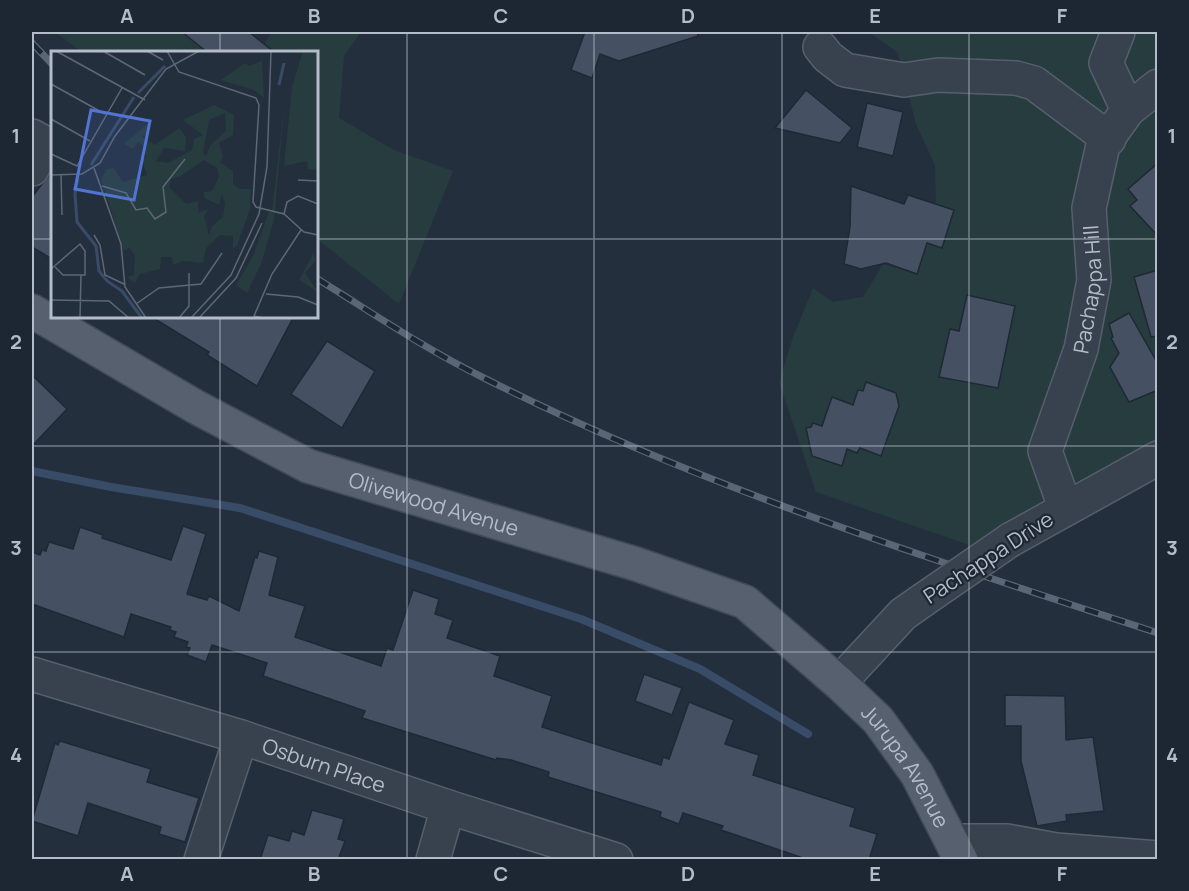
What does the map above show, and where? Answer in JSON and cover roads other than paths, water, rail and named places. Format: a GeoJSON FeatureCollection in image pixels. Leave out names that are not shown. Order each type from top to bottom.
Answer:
{"type":"FeatureCollection","features":[{"type":"Feature","properties":{"kind":"main road","name":"Olivewood Avenue"},"geometry":{"type":"LineString","coordinates":[[32,311],[196,407],[308,466],[636,564],[745,602],[839,683]]}},
{"type":"Feature","properties":{"kind":"main road","name":"Jurupa Avenue"},"geometry":{"type":"LineString","coordinates":[[839,683],[878,720],[916,774],[957,850]]}},
{"type":"Feature","properties":{"kind":"street"},"geometry":{"type":"LineString","coordinates":[[1118,32],[1106,63],[1128,110]]}},
{"type":"Feature","properties":{"kind":"street"},"geometry":{"type":"LineString","coordinates":[[820,47],[844,70],[904,80],[938,75],[1016,78],[1034,83],[1109,139]]}},
{"type":"Feature","properties":{"kind":"street","name":"Pachappa Hill"},"geometry":{"type":"LineString","coordinates":[[1065,507],[1045,451],[1082,349],[1094,280],[1089,208],[1103,145],[1128,110],[1158,86]]}},
{"type":"Feature","properties":{"kind":"street","name":"Pachappa Drive"},"geometry":{"type":"LineString","coordinates":[[839,683],[903,614],[1010,540],[1065,507],[1158,458]]}},
{"type":"Feature","properties":{"kind":"street","name":"Osburn Place"},"geometry":{"type":"LineString","coordinates":[[32,674],[241,736],[448,807],[616,860]]}},
{"type":"Feature","properties":{"kind":"street"},"geometry":{"type":"LineString","coordinates":[[201,860],[241,736]]}},
{"type":"Feature","properties":{"kind":"street"},"geometry":{"type":"LineString","coordinates":[[433,860],[448,807]]}},
{"type":"Feature","properties":{"kind":"street"},"geometry":{"type":"LineString","coordinates":[[957,850],[1007,841],[1056,850],[1158,858]]}},
{"type":"Feature","properties":{"kind":"waterway"},"geometry":{"type":"LineString","coordinates":[[32,471],[111,487],[240,508],[581,619],[700,669],[808,734]]}},
{"type":"Feature","properties":{"kind":"railway"},"geometry":{"type":"LineString","coordinates":[[32,43],[51,63]]}},
{"type":"Feature","properties":{"kind":"railway"},"geometry":{"type":"LineString","coordinates":[[318,279],[461,366],[563,416],[646,452],[815,518],[1158,633]]}}]}
